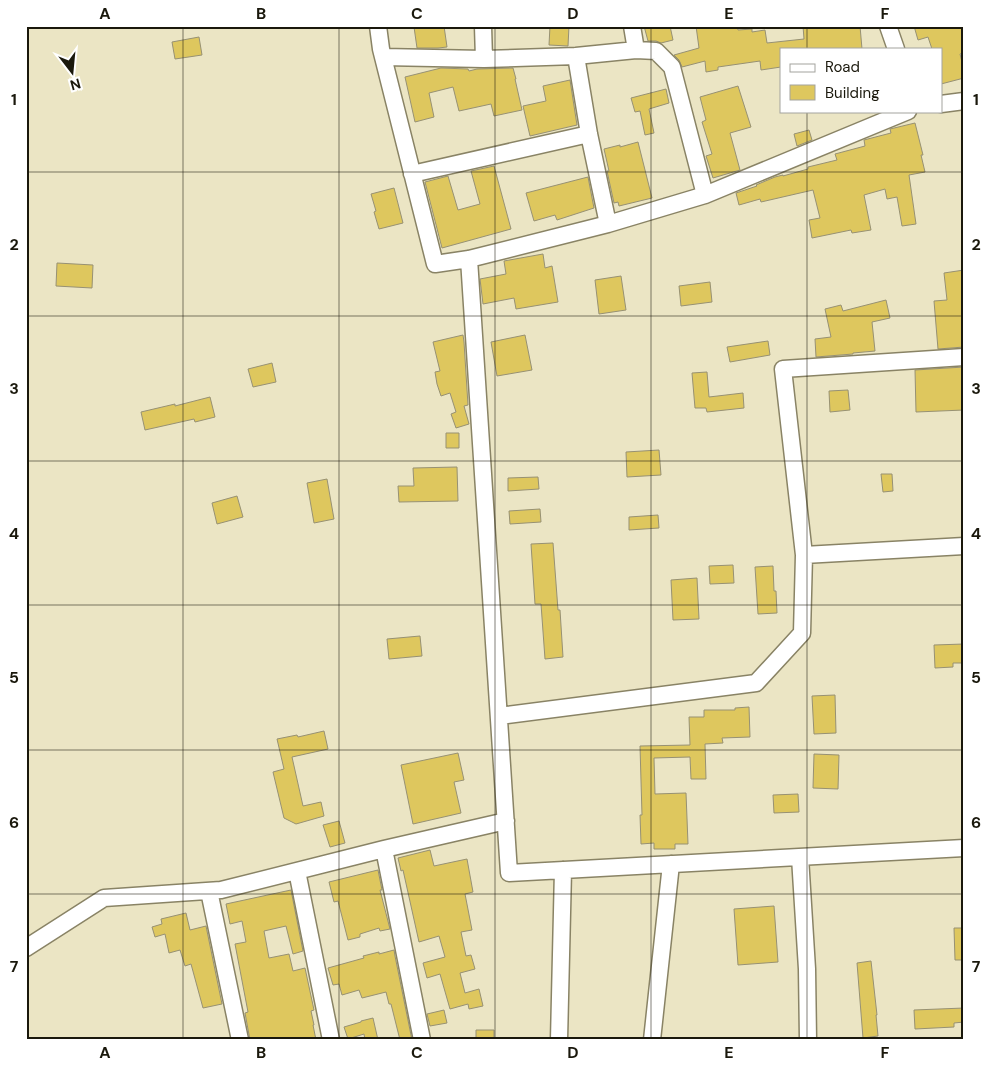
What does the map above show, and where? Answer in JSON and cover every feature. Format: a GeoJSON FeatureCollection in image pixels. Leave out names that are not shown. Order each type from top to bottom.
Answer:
{"type":"FeatureCollection","features":[{"type":"Feature","properties":{"kind":"street"},"geometry":{"type":"LineString","coordinates":[[378,26],[383,57],[435,264],[469,259],[608,224],[705,195],[906,112]]}},
{"type":"Feature","properties":{"kind":"street"},"geometry":{"type":"LineString","coordinates":[[483,26],[484,59]]}},
{"type":"Feature","properties":{"kind":"street"},"geometry":{"type":"LineString","coordinates":[[632,26],[636,50]]}},
{"type":"Feature","properties":{"kind":"street"},"geometry":{"type":"LineString","coordinates":[[888,26],[896,48]]}},
{"type":"Feature","properties":{"kind":"street"},"geometry":{"type":"LineString","coordinates":[[383,57],[484,59],[576,56],[636,50],[656,51],[672,67],[705,195]]}},
{"type":"Feature","properties":{"kind":"street"},"geometry":{"type":"LineString","coordinates":[[576,56],[589,134],[608,224]]}},
{"type":"Feature","properties":{"kind":"street"},"geometry":{"type":"LineString","coordinates":[[942,104],[964,101]]}},
{"type":"Feature","properties":{"kind":"street"},"geometry":{"type":"LineString","coordinates":[[412,174],[589,134]]}},
{"type":"Feature","properties":{"kind":"street"},"geometry":{"type":"LineString","coordinates":[[469,259],[509,873],[964,848]]}},
{"type":"Feature","properties":{"kind":"street"},"geometry":{"type":"LineString","coordinates":[[499,716],[756,683],[802,633],[804,555],[783,369],[964,357]]}},
{"type":"Feature","properties":{"kind":"street"},"geometry":{"type":"LineString","coordinates":[[804,555],[964,546]]}},
{"type":"Feature","properties":{"kind":"street"},"geometry":{"type":"LineString","coordinates":[[26,948],[104,898],[221,890],[506,821]]}},
{"type":"Feature","properties":{"kind":"street"},"geometry":{"type":"LineString","coordinates":[[384,849],[422,1040]]}},
{"type":"Feature","properties":{"kind":"street"},"geometry":{"type":"LineString","coordinates":[[800,857],[807,969],[808,1040]]}},
{"type":"Feature","properties":{"kind":"street"},"geometry":{"type":"LineString","coordinates":[[652,1040],[670,864]]}},
{"type":"Feature","properties":{"kind":"street"},"geometry":{"type":"LineString","coordinates":[[559,1040],[563,870]]}},
{"type":"Feature","properties":{"kind":"street"},"geometry":{"type":"LineString","coordinates":[[297,871],[331,1040]]}},
{"type":"Feature","properties":{"kind":"street"},"geometry":{"type":"LineString","coordinates":[[209,891],[240,1040]]}},
{"type":"Feature","properties":{"kind":"building"},"geometry":{"type":"Polygon","coordinates":[[[444,26],[447,47],[417,48],[414,27],[444,26]]]}},
{"type":"Feature","properties":{"kind":"building"},"geometry":{"type":"Polygon","coordinates":[[[550,26],[569,26],[568,46],[549,45],[550,26]]]}},
{"type":"Feature","properties":{"kind":"building"},"geometry":{"type":"Polygon","coordinates":[[[644,26],[670,26],[673,40],[661,43],[648,41],[644,26]]]}},
{"type":"Feature","properties":{"kind":"building"},"geometry":{"type":"Polygon","coordinates":[[[696,26],[737,26],[738,30],[752,29],[752,32],[765,30],[767,43],[804,39],[803,26],[860,26],[862,48],[780,48],[780,67],[761,70],[760,61],[718,67],[718,70],[706,72],[705,61],[682,67],[674,55],[699,48],[696,26]]]}},
{"type":"Feature","properties":{"kind":"building"},"geometry":{"type":"Polygon","coordinates":[[[914,26],[964,26],[964,52],[960,54],[964,78],[942,84],[942,48],[932,48],[928,37],[918,40],[914,26]]]}},
{"type":"Feature","properties":{"kind":"building"},"geometry":{"type":"Polygon","coordinates":[[[199,37],[202,55],[175,59],[172,42],[199,37]]]}},
{"type":"Feature","properties":{"kind":"building"},"geometry":{"type":"Polygon","coordinates":[[[441,68],[468,69],[469,71],[513,68],[522,110],[494,116],[491,104],[459,111],[453,87],[429,93],[434,117],[415,122],[405,77],[441,68]]]}},
{"type":"Feature","properties":{"kind":"building"},"geometry":{"type":"Polygon","coordinates":[[[570,80],[577,125],[530,136],[523,106],[546,101],[543,86],[570,80]]]}},
{"type":"Feature","properties":{"kind":"building"},"geometry":{"type":"Polygon","coordinates":[[[738,86],[751,127],[730,133],[740,170],[713,178],[706,156],[712,154],[702,122],[706,120],[700,97],[738,86]]]}},
{"type":"Feature","properties":{"kind":"building"},"geometry":{"type":"Polygon","coordinates":[[[666,89],[669,103],[649,109],[654,133],[645,135],[640,111],[635,112],[631,98],[666,89]]]}},
{"type":"Feature","properties":{"kind":"building"},"geometry":{"type":"Polygon","coordinates":[[[915,123],[925,172],[909,175],[916,224],[902,226],[897,197],[887,199],[885,189],[864,195],[871,230],[852,233],[851,230],[812,238],[809,220],[820,218],[813,190],[761,202],[760,199],[739,205],[736,193],[775,177],[837,160],[835,154],[865,146],[864,140],[891,133],[890,129],[915,123]]]}},
{"type":"Feature","properties":{"kind":"building"},"geometry":{"type":"Polygon","coordinates":[[[809,130],[812,140],[797,146],[794,134],[809,130]]]}},
{"type":"Feature","properties":{"kind":"building"},"geometry":{"type":"Polygon","coordinates":[[[638,142],[652,198],[619,206],[618,202],[614,203],[604,149],[638,142]]]}},
{"type":"Feature","properties":{"kind":"building"},"geometry":{"type":"Polygon","coordinates":[[[494,166],[511,229],[442,248],[425,182],[448,176],[458,210],[480,204],[471,171],[494,166]]]}},
{"type":"Feature","properties":{"kind":"building"},"geometry":{"type":"Polygon","coordinates":[[[588,177],[594,208],[557,220],[555,215],[534,221],[526,193],[588,177]]]}},
{"type":"Feature","properties":{"kind":"building"},"geometry":{"type":"Polygon","coordinates":[[[394,188],[403,223],[379,229],[371,194],[394,188]]]}},
{"type":"Feature","properties":{"kind":"building"},"geometry":{"type":"Polygon","coordinates":[[[543,254],[545,268],[552,266],[558,302],[516,309],[514,298],[483,304],[480,279],[506,274],[504,261],[543,254]]]}},
{"type":"Feature","properties":{"kind":"building"},"geometry":{"type":"Polygon","coordinates":[[[57,263],[93,265],[92,288],[56,286],[57,263]]]}},
{"type":"Feature","properties":{"kind":"building"},"geometry":{"type":"Polygon","coordinates":[[[964,270],[964,347],[938,349],[934,301],[947,300],[944,273],[964,270]]]}},
{"type":"Feature","properties":{"kind":"building"},"geometry":{"type":"Polygon","coordinates":[[[621,276],[626,310],[599,314],[595,280],[621,276]]]}},
{"type":"Feature","properties":{"kind":"building"},"geometry":{"type":"Polygon","coordinates":[[[710,282],[712,302],[681,306],[679,286],[710,282]]]}},
{"type":"Feature","properties":{"kind":"building"},"geometry":{"type":"Polygon","coordinates":[[[886,300],[890,318],[872,322],[875,351],[816,357],[815,339],[831,337],[825,309],[841,305],[843,311],[886,300]]]}},
{"type":"Feature","properties":{"kind":"building"},"geometry":{"type":"Polygon","coordinates":[[[463,335],[468,405],[464,406],[469,424],[456,428],[451,414],[456,412],[450,393],[441,396],[437,384],[435,372],[440,371],[433,342],[463,335]]]}},
{"type":"Feature","properties":{"kind":"building"},"geometry":{"type":"Polygon","coordinates":[[[525,335],[532,370],[497,376],[491,342],[525,335]]]}},
{"type":"Feature","properties":{"kind":"building"},"geometry":{"type":"Polygon","coordinates":[[[768,341],[770,355],[730,362],[727,347],[768,341]]]}},
{"type":"Feature","properties":{"kind":"building"},"geometry":{"type":"Polygon","coordinates":[[[272,363],[276,382],[253,387],[248,369],[272,363]]]}},
{"type":"Feature","properties":{"kind":"building"},"geometry":{"type":"Polygon","coordinates":[[[964,367],[964,410],[916,412],[915,370],[964,367]]]}},
{"type":"Feature","properties":{"kind":"building"},"geometry":{"type":"Polygon","coordinates":[[[707,372],[709,397],[743,393],[744,408],[707,412],[706,408],[695,408],[692,373],[707,372]]]}},
{"type":"Feature","properties":{"kind":"building"},"geometry":{"type":"Polygon","coordinates":[[[848,390],[850,410],[830,412],[829,391],[848,390]]]}},
{"type":"Feature","properties":{"kind":"building"},"geometry":{"type":"Polygon","coordinates":[[[210,397],[215,417],[195,422],[194,419],[145,430],[141,412],[210,397]]]}},
{"type":"Feature","properties":{"kind":"building"},"geometry":{"type":"Polygon","coordinates":[[[446,433],[459,433],[459,448],[446,448],[446,433]]]}},
{"type":"Feature","properties":{"kind":"building"},"geometry":{"type":"Polygon","coordinates":[[[659,450],[661,475],[627,477],[626,452],[659,450]]]}},
{"type":"Feature","properties":{"kind":"building"},"geometry":{"type":"Polygon","coordinates":[[[457,467],[458,501],[399,502],[398,486],[414,486],[413,468],[457,467]]]}},
{"type":"Feature","properties":{"kind":"building"},"geometry":{"type":"Polygon","coordinates":[[[881,474],[892,474],[893,491],[883,492],[881,474]]]}},
{"type":"Feature","properties":{"kind":"building"},"geometry":{"type":"Polygon","coordinates":[[[538,477],[539,489],[508,491],[508,478],[538,477]]]}},
{"type":"Feature","properties":{"kind":"building"},"geometry":{"type":"Polygon","coordinates":[[[327,479],[334,519],[314,523],[307,483],[327,479]]]}},
{"type":"Feature","properties":{"kind":"building"},"geometry":{"type":"Polygon","coordinates":[[[237,496],[243,517],[217,524],[212,503],[237,496]]]}},
{"type":"Feature","properties":{"kind":"building"},"geometry":{"type":"Polygon","coordinates":[[[540,509],[541,522],[510,524],[509,511],[540,509]]]}},
{"type":"Feature","properties":{"kind":"building"},"geometry":{"type":"Polygon","coordinates":[[[658,515],[659,528],[629,530],[629,517],[658,515]]]}},
{"type":"Feature","properties":{"kind":"building"},"geometry":{"type":"Polygon","coordinates":[[[553,543],[563,657],[545,659],[541,604],[535,604],[531,544],[553,543]]]}},
{"type":"Feature","properties":{"kind":"building"},"geometry":{"type":"Polygon","coordinates":[[[733,565],[734,583],[710,584],[709,566],[733,565]]]}},
{"type":"Feature","properties":{"kind":"building"},"geometry":{"type":"Polygon","coordinates":[[[773,566],[777,613],[758,614],[755,567],[773,566]]]}},
{"type":"Feature","properties":{"kind":"building"},"geometry":{"type":"Polygon","coordinates":[[[697,578],[699,619],[673,620],[671,580],[697,578]]]}},
{"type":"Feature","properties":{"kind":"building"},"geometry":{"type":"Polygon","coordinates":[[[420,636],[422,656],[389,659],[387,639],[420,636]]]}},
{"type":"Feature","properties":{"kind":"building"},"geometry":{"type":"Polygon","coordinates":[[[964,644],[964,663],[953,663],[953,667],[935,668],[934,645],[964,644]]]}},
{"type":"Feature","properties":{"kind":"building"},"geometry":{"type":"Polygon","coordinates":[[[835,695],[836,733],[814,734],[812,696],[835,695]]]}},
{"type":"Feature","properties":{"kind":"building"},"geometry":{"type":"Polygon","coordinates":[[[749,707],[750,737],[722,738],[723,743],[705,744],[706,779],[691,779],[690,757],[654,758],[655,794],[686,793],[688,844],[675,844],[675,849],[654,849],[654,843],[641,844],[640,746],[690,745],[689,717],[704,717],[704,710],[735,710],[735,708],[749,707]]]}},
{"type":"Feature","properties":{"kind":"building"},"geometry":{"type":"Polygon","coordinates":[[[324,731],[328,749],[292,757],[303,806],[321,802],[324,816],[296,824],[284,818],[273,772],[284,769],[277,739],[297,735],[298,737],[324,731]]]}},
{"type":"Feature","properties":{"kind":"building"},"geometry":{"type":"Polygon","coordinates":[[[458,753],[464,780],[454,782],[461,813],[413,824],[401,765],[458,753]]]}},
{"type":"Feature","properties":{"kind":"building"},"geometry":{"type":"Polygon","coordinates":[[[814,754],[839,755],[838,789],[813,788],[814,754]]]}},
{"type":"Feature","properties":{"kind":"building"},"geometry":{"type":"Polygon","coordinates":[[[798,794],[799,812],[774,813],[773,795],[798,794]]]}},
{"type":"Feature","properties":{"kind":"building"},"geometry":{"type":"Polygon","coordinates":[[[339,821],[345,843],[330,847],[323,825],[339,821]]]}},
{"type":"Feature","properties":{"kind":"building"},"geometry":{"type":"Polygon","coordinates":[[[430,850],[434,866],[467,859],[473,892],[465,894],[472,930],[461,932],[466,956],[471,955],[475,969],[460,973],[465,993],[479,989],[483,1006],[469,1009],[468,1004],[450,1009],[440,974],[427,978],[423,963],[445,957],[439,936],[419,942],[403,870],[401,871],[398,858],[430,850]]]}},
{"type":"Feature","properties":{"kind":"building"},"geometry":{"type":"Polygon","coordinates":[[[378,870],[382,890],[380,890],[390,929],[380,931],[379,928],[360,934],[360,937],[348,940],[338,901],[334,902],[329,882],[378,870]]]}},
{"type":"Feature","properties":{"kind":"building"},"geometry":{"type":"Polygon","coordinates":[[[291,890],[303,951],[293,954],[286,926],[264,931],[269,958],[289,954],[293,971],[305,968],[314,1010],[311,1011],[316,1040],[250,1040],[245,1013],[248,1012],[235,944],[246,942],[242,921],[230,924],[226,904],[291,890]]]}},
{"type":"Feature","properties":{"kind":"building"},"geometry":{"type":"Polygon","coordinates":[[[774,906],[778,962],[738,965],[734,909],[774,906]]]}},
{"type":"Feature","properties":{"kind":"building"},"geometry":{"type":"Polygon","coordinates":[[[186,913],[190,930],[206,926],[222,1004],[203,1008],[191,964],[185,966],[180,950],[169,953],[165,934],[155,937],[152,927],[162,924],[161,919],[186,913]]]}},
{"type":"Feature","properties":{"kind":"building"},"geometry":{"type":"Polygon","coordinates":[[[954,928],[964,928],[964,960],[955,960],[954,928]]]}},
{"type":"Feature","properties":{"kind":"building"},"geometry":{"type":"Polygon","coordinates":[[[394,950],[412,1040],[400,1040],[386,992],[362,998],[359,990],[342,995],[339,984],[333,985],[328,968],[364,958],[363,956],[394,950]]]}},
{"type":"Feature","properties":{"kind":"building"},"geometry":{"type":"Polygon","coordinates":[[[871,961],[878,1036],[863,1038],[857,963],[871,961]]]}},
{"type":"Feature","properties":{"kind":"building"},"geometry":{"type":"Polygon","coordinates":[[[964,1008],[964,1022],[954,1023],[954,1027],[915,1029],[914,1010],[964,1008]]]}},
{"type":"Feature","properties":{"kind":"building"},"geometry":{"type":"Polygon","coordinates":[[[444,1010],[447,1023],[430,1026],[427,1014],[444,1010]]]}},
{"type":"Feature","properties":{"kind":"building"},"geometry":{"type":"Polygon","coordinates":[[[373,1018],[378,1040],[365,1040],[364,1034],[348,1039],[344,1027],[373,1018]]]}},
{"type":"Feature","properties":{"kind":"building"},"geometry":{"type":"Polygon","coordinates":[[[476,1030],[494,1030],[494,1040],[476,1040],[476,1030]]]}}]}
